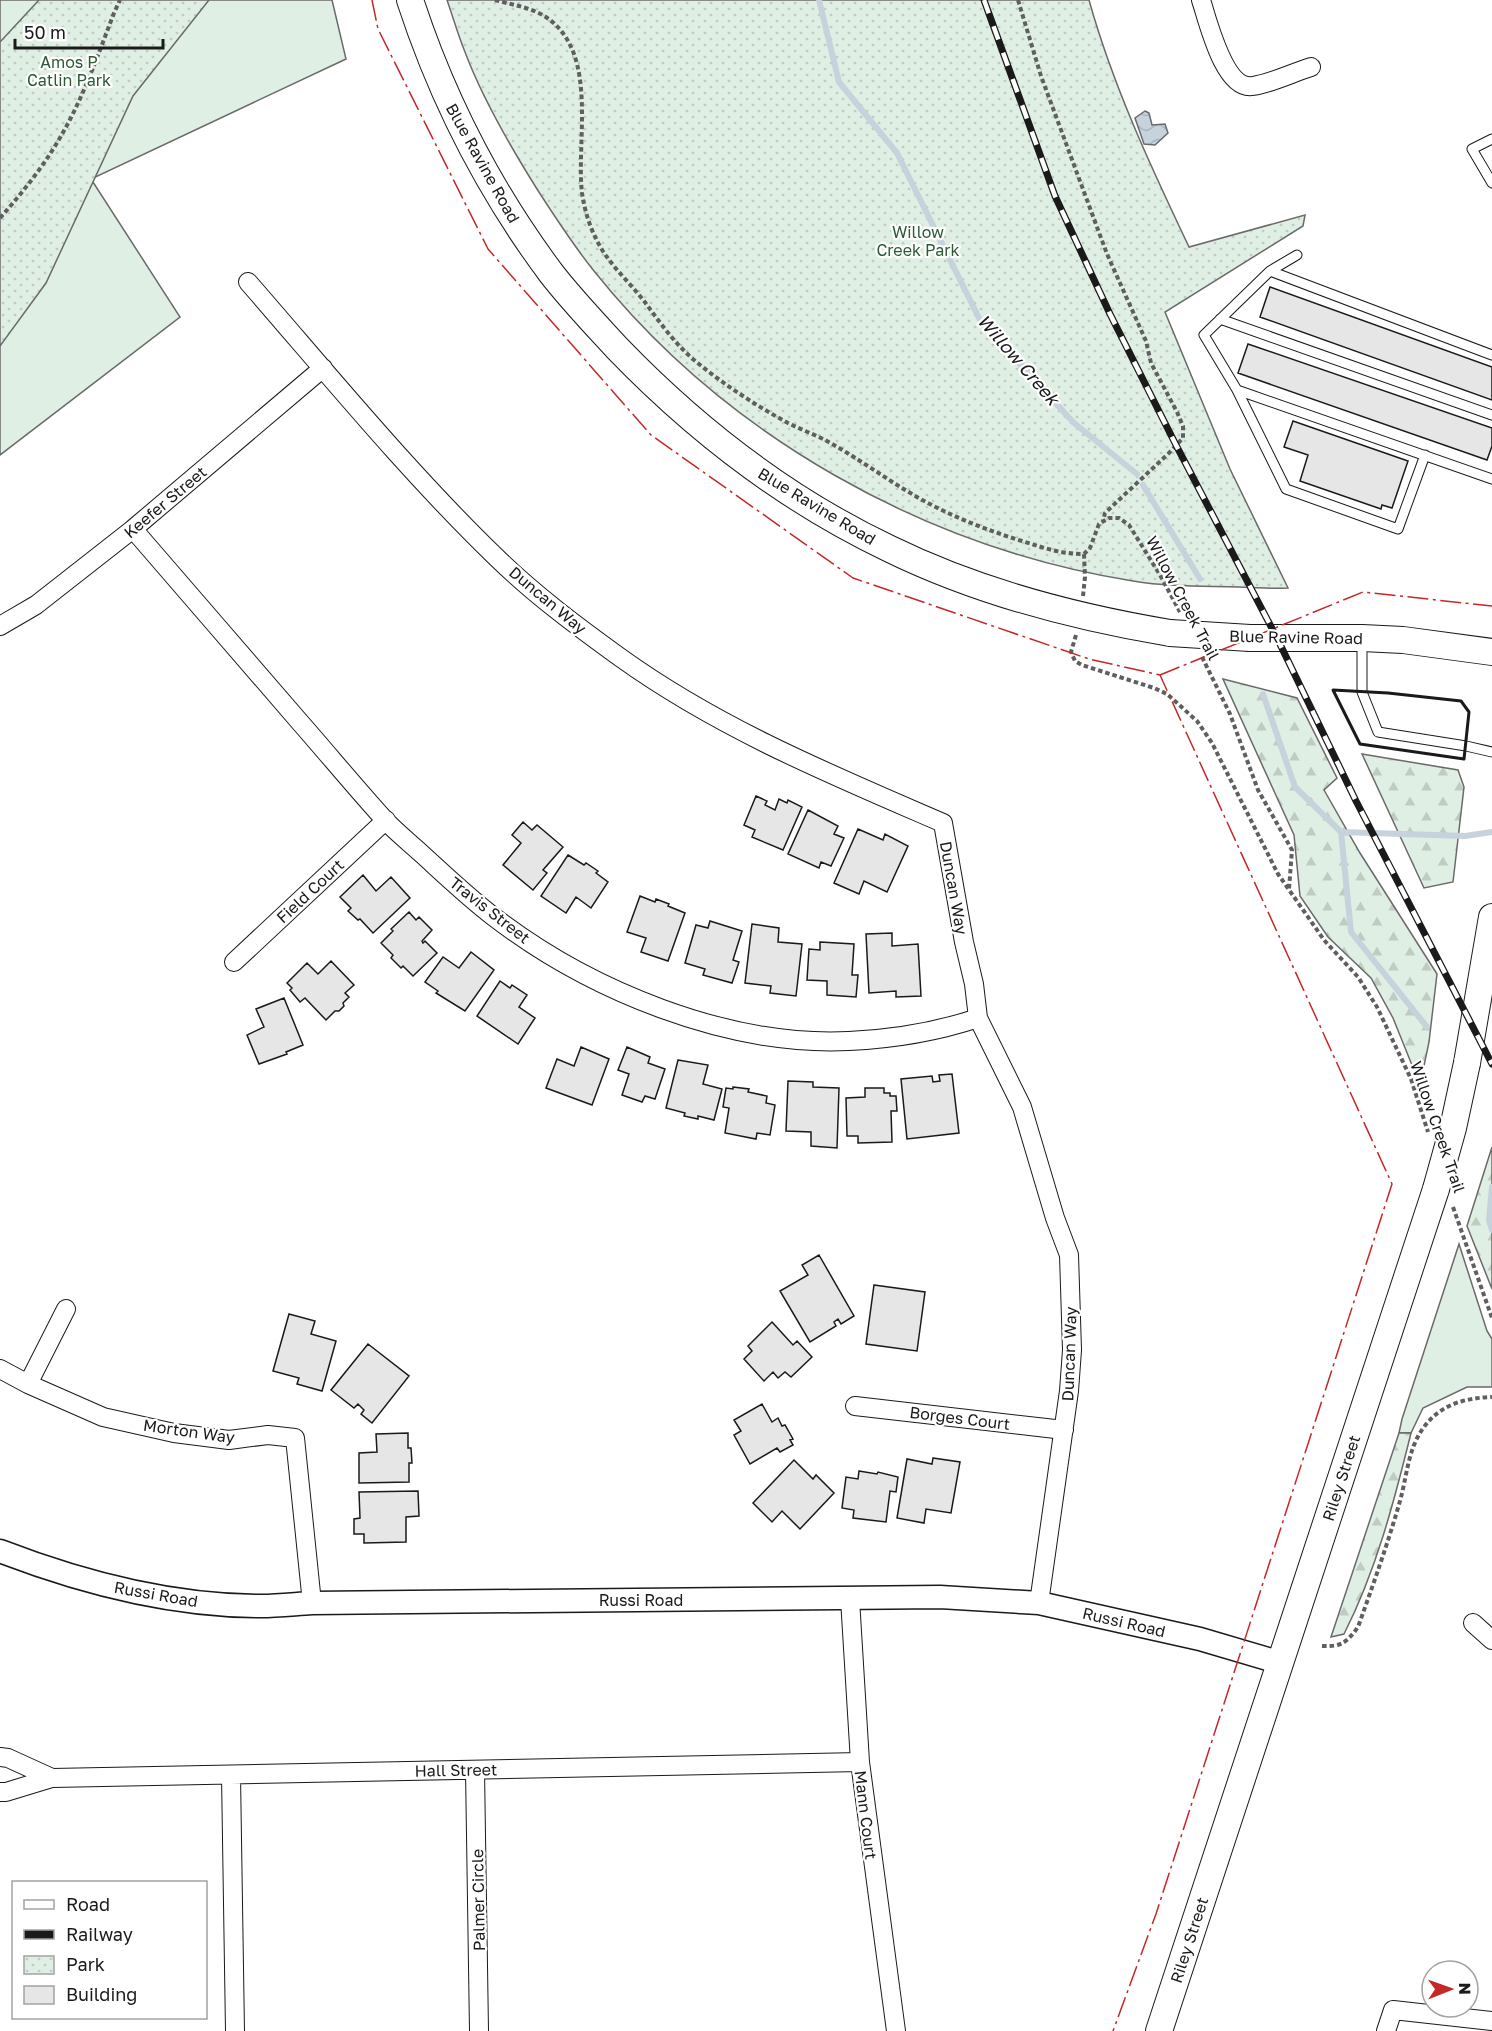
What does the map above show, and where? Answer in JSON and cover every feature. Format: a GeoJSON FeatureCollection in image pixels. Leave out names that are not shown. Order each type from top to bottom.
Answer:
{"type":"FeatureCollection","features":[{"type":"Feature","properties":{"kind":"main road","name":"Blue Ravine Road"},"geometry":{"type":"LineString","coordinates":[[410,0],[439,80],[458,121],[502,202],[553,276],[638,369],[685,413],[732,453],[840,524],[930,567],[976,584],[1017,598],[1118,624],[1177,628],[1250,638],[1362,638],[1492,652]]}},
{"type":"Feature","properties":{"kind":"main road","name":"Riley Street"},"geometry":{"type":"LineString","coordinates":[[1159,2031],[1281,1663],[1443,1195],[1492,917]]}},
{"type":"Feature","properties":{"kind":"street"},"geometry":{"type":"LineString","coordinates":[[1201,0],[1227,72],[1237,83],[1251,87],[1311,68]]}},
{"type":"Feature","properties":{"kind":"street"},"geometry":{"type":"LineString","coordinates":[[248,282],[323,368]]}},
{"type":"Feature","properties":{"kind":"street","name":"Keefer Street"},"geometry":{"type":"LineString","coordinates":[[0,626],[36,605],[133,530],[323,368]]}},
{"type":"Feature","properties":{"kind":"street","name":"Duncan Way"},"geometry":{"type":"LineString","coordinates":[[323,368],[443,504],[499,560],[559,612],[622,659],[682,698],[765,744],[943,823],[964,942],[974,984],[978,1018],[1022,1107],[1055,1218],[1069,1255],[1072,1350],[1064,1430],[1039,1603]]}},
{"type":"Feature","properties":{"kind":"street","name":"Travis Street"},"geometry":{"type":"LineString","coordinates":[[133,530],[386,820],[494,917],[537,947],[582,974],[687,1018],[737,1031],[798,1039],[848,1041],[903,1036],[948,1028],[978,1018]]}},
{"type":"Feature","properties":{"kind":"street","name":"Field Court"},"geometry":{"type":"LineString","coordinates":[[234,962],[386,820]]}},
{"type":"Feature","properties":{"kind":"street"},"geometry":{"type":"LineString","coordinates":[[28,1384],[66,1309]]}},
{"type":"Feature","properties":{"kind":"street","name":"Morton Way"},"geometry":{"type":"LineString","coordinates":[[0,1369],[103,1417],[174,1433],[229,1440],[268,1435],[295,1438],[312,1603]]}},
{"type":"Feature","properties":{"kind":"street","name":"Borges Court"},"geometry":{"type":"LineString","coordinates":[[855,1406],[1064,1430]]}},
{"type":"Feature","properties":{"kind":"street","name":"Russi Road"},"geometry":{"type":"LineString","coordinates":[[0,1551],[53,1571],[158,1597],[203,1603],[260,1606],[312,1603],[940,1597],[1039,1603],[1200,1639],[1281,1663]]}},
{"type":"Feature","properties":{"kind":"street","name":"Mann Court"},"geometry":{"type":"LineString","coordinates":[[850,1599],[860,1762],[896,2031]]}},
{"type":"Feature","properties":{"kind":"street"},"geometry":{"type":"LineString","coordinates":[[1473,1623],[1492,1640]]}},
{"type":"Feature","properties":{"kind":"street","name":"Hall Street"},"geometry":{"type":"LineString","coordinates":[[0,1757],[8,1758],[52,1778]]}},
{"type":"Feature","properties":{"kind":"street","name":"Hall Street"},"geometry":{"type":"LineString","coordinates":[[0,1792],[52,1778],[860,1762]]}},
{"type":"Feature","properties":{"kind":"street","name":"Palmer Circle"},"geometry":{"type":"LineString","coordinates":[[475,1770],[479,2031]]}},
{"type":"Feature","properties":{"kind":"street"},"geometry":{"type":"LineString","coordinates":[[231,1774],[235,2031]]}},
{"type":"Feature","properties":{"kind":"street"},"geometry":{"type":"LineString","coordinates":[[1386,2031],[1393,2010],[1492,2021]]}},
{"type":"Feature","properties":{"kind":"lane"},"geometry":{"type":"LineString","coordinates":[[1492,139],[1472,149],[1492,183]]}},
{"type":"Feature","properties":{"kind":"lane"},"geometry":{"type":"LineString","coordinates":[[1297,255],[1270,271],[1204,335],[1237,390],[1286,489],[1398,529],[1425,455]]}},
{"type":"Feature","properties":{"kind":"lane"},"geometry":{"type":"LineString","coordinates":[[1270,271],[1492,355]]}},
{"type":"Feature","properties":{"kind":"lane"},"geometry":{"type":"LineString","coordinates":[[1220,319],[1492,416]]}},
{"type":"Feature","properties":{"kind":"lane"},"geometry":{"type":"LineString","coordinates":[[1237,390],[1492,479]]}},
{"type":"Feature","properties":{"kind":"lane"},"geometry":{"type":"LineString","coordinates":[[1362,638],[1362,692],[1378,732],[1492,752]]}},
{"type":"Feature","properties":{"kind":"path"},"geometry":{"type":"LineString","coordinates":[[0,218],[44,164],[61,136],[79,100],[120,0]]}},
{"type":"Feature","properties":{"kind":"path"},"geometry":{"type":"LineString","coordinates":[[495,0],[526,8],[550,19],[561,30],[569,44],[578,67],[580,80],[583,199],[594,236],[612,265],[691,358],[763,409],[824,439],[925,501],[960,519],[1001,535],[1063,554],[1084,554]]}},
{"type":"Feature","properties":{"kind":"path"},"geometry":{"type":"LineString","coordinates":[[1018,0],[1041,76],[1107,254],[1146,341],[1150,363],[1183,426],[1182,438],[1169,453],[1105,513],[1103,521],[1099,524],[1084,554],[1085,577],[1081,615],[1071,652],[1075,661],[1082,665],[1167,694],[1197,721],[1212,743],[1278,874],[1289,889]]}},
{"type":"Feature","properties":{"kind":"path","name":"Willow Creek Trail"},"geometry":{"type":"LineString","coordinates":[[1103,521],[1109,518],[1119,518],[1129,525],[1164,582],[1177,628]]}},
{"type":"Feature","properties":{"kind":"path","name":"Willow Creek Trail"},"geometry":{"type":"LineString","coordinates":[[1200,654],[1230,714],[1258,790],[1292,850],[1289,889],[1324,940],[1358,977],[1377,1007],[1411,1079],[1429,1134]]}},
{"type":"Feature","properties":{"kind":"path","name":"Willow Creek Trail"},"geometry":{"type":"LineString","coordinates":[[1443,1195],[1492,1318]]}},
{"type":"Feature","properties":{"kind":"path"},"geometry":{"type":"LineString","coordinates":[[1322,1646],[1341,1644],[1349,1640],[1358,1627],[1400,1501],[1410,1458],[1416,1440],[1424,1427],[1443,1409],[1455,1402],[1492,1397]]}},
{"type":"Feature","properties":{"kind":"green space"},"geometry":{"type":"Polygon","coordinates":[[[0,0],[332,0],[346,59],[91,179],[180,317],[0,455],[0,0]]]}},
{"type":"Feature","properties":{"kind":"green space","name":"Amos P Catlin Park"},"geometry":{"type":"Polygon","coordinates":[[[39,0],[209,0],[133,96],[46,283],[0,346],[0,42],[39,0]]]}},
{"type":"Feature","properties":{"kind":"green space","name":"Willow Creek Park"},"geometry":{"type":"Polygon","coordinates":[[[447,0],[1089,0],[1121,95],[1189,247],[1305,215],[1303,226],[1165,312],[1230,469],[1288,588],[1160,584],[1133,581],[1056,565],[980,542],[906,512],[835,475],[768,433],[705,384],[647,330],[579,251],[537,189],[480,88],[447,0]]]}},
{"type":"Feature","properties":{"kind":"green space"},"geometry":{"type":"Polygon","coordinates":[[[1223,679],[1297,698],[1337,778],[1324,790],[1360,853],[1437,974],[1429,1042],[1420,1085],[1393,1018],[1371,978],[1328,937],[1300,896],[1294,835],[1223,679]]]}},
{"type":"Feature","properties":{"kind":"green space"},"geometry":{"type":"Polygon","coordinates":[[[1362,754],[1458,770],[1464,787],[1453,882],[1424,888],[1362,754]]]}},
{"type":"Feature","properties":{"kind":"green space"},"geometry":{"type":"Polygon","coordinates":[[[1492,1147],[1492,1289],[1467,1226],[1492,1147]]]}},
{"type":"Feature","properties":{"kind":"green space"},"geometry":{"type":"Polygon","coordinates":[[[1459,1244],[1487,1331],[1492,1339],[1492,1387],[1467,1387],[1423,1408],[1411,1433],[1399,1433],[1402,1419],[1459,1244]]]}},
{"type":"Feature","properties":{"kind":"green space"},"geometry":{"type":"Polygon","coordinates":[[[1399,1433],[1411,1433],[1375,1561],[1344,1634],[1331,1637],[1399,1433]]]}},
{"type":"Feature","properties":{"kind":"water"},"geometry":{"type":"Polygon","coordinates":[[[1145,111],[1149,113],[1152,125],[1165,124],[1168,133],[1155,145],[1144,144],[1135,118],[1145,111]]]}},
{"type":"Feature","properties":{"kind":"building"},"geometry":{"type":"Polygon","coordinates":[[[1270,287],[1492,367],[1492,400],[1260,317],[1270,287]]]}},
{"type":"Feature","properties":{"kind":"building"},"geometry":{"type":"Polygon","coordinates":[[[1248,344],[1492,428],[1492,446],[1487,460],[1238,373],[1248,344]]]}},
{"type":"Feature","properties":{"kind":"building"},"geometry":{"type":"Polygon","coordinates":[[[1293,421],[1408,461],[1392,508],[1382,505],[1381,509],[1300,481],[1308,455],[1284,447],[1293,421]]]}},
{"type":"Feature","properties":{"kind":"building"},"geometry":{"type":"Polygon","coordinates":[[[756,796],[767,801],[765,805],[775,810],[779,799],[787,803],[788,800],[802,807],[783,850],[752,837],[755,830],[744,825],[756,796]]]}},
{"type":"Feature","properties":{"kind":"building"},"geometry":{"type":"Polygon","coordinates":[[[808,810],[838,826],[834,834],[844,838],[831,866],[821,862],[819,868],[788,854],[808,810]]]}},
{"type":"Feature","properties":{"kind":"building"},"geometry":{"type":"Polygon","coordinates":[[[523,822],[532,830],[537,825],[563,847],[543,870],[547,873],[533,890],[503,865],[521,843],[512,835],[523,822]]]}},
{"type":"Feature","properties":{"kind":"building"},"geometry":{"type":"Polygon","coordinates":[[[858,829],[883,840],[885,834],[908,846],[887,892],[864,881],[859,894],[834,883],[858,829]]]}},
{"type":"Feature","properties":{"kind":"building"},"geometry":{"type":"Polygon","coordinates":[[[568,855],[598,871],[596,873],[608,882],[591,908],[576,897],[566,913],[541,896],[568,855]]]}},
{"type":"Feature","properties":{"kind":"building"},"geometry":{"type":"Polygon","coordinates":[[[363,875],[376,891],[391,877],[410,898],[373,933],[360,919],[358,920],[348,911],[351,908],[340,897],[363,875]]]}},
{"type":"Feature","properties":{"kind":"building"},"geometry":{"type":"Polygon","coordinates":[[[640,896],[655,902],[656,899],[685,913],[668,961],[641,952],[646,938],[627,932],[640,896]]]}},
{"type":"Feature","properties":{"kind":"building"},"geometry":{"type":"Polygon","coordinates":[[[409,912],[416,920],[419,917],[432,930],[422,941],[423,943],[425,941],[437,953],[413,976],[391,958],[393,955],[381,943],[393,931],[391,929],[409,912]]]}},
{"type":"Feature","properties":{"kind":"building"},"geometry":{"type":"Polygon","coordinates":[[[710,921],[742,931],[733,960],[739,962],[732,983],[703,975],[705,969],[685,963],[696,925],[708,928],[710,921]]]}},
{"type":"Feature","properties":{"kind":"building"},"geometry":{"type":"Polygon","coordinates":[[[752,924],[779,928],[778,942],[802,944],[796,996],[770,993],[771,986],[745,983],[752,924]]]}},
{"type":"Feature","properties":{"kind":"building"},"geometry":{"type":"Polygon","coordinates":[[[892,933],[892,946],[918,944],[921,996],[896,997],[896,991],[869,993],[866,934],[892,933]]]}},
{"type":"Feature","properties":{"kind":"building"},"geometry":{"type":"Polygon","coordinates":[[[820,942],[854,944],[852,975],[858,975],[856,997],[827,995],[827,981],[807,980],[809,949],[820,950],[820,942]]]}},
{"type":"Feature","properties":{"kind":"building"},"geometry":{"type":"Polygon","coordinates":[[[471,952],[494,970],[465,1011],[436,993],[438,991],[425,982],[443,957],[459,968],[471,952]]]}},
{"type":"Feature","properties":{"kind":"building"},"geometry":{"type":"Polygon","coordinates":[[[331,961],[354,985],[345,993],[349,997],[343,1003],[344,1006],[326,1020],[305,998],[300,1002],[287,983],[307,963],[318,974],[331,961]]]}},
{"type":"Feature","properties":{"kind":"building"},"geometry":{"type":"Polygon","coordinates":[[[500,981],[510,988],[512,985],[527,995],[519,1007],[535,1018],[518,1044],[477,1016],[500,981]]]}},
{"type":"Feature","properties":{"kind":"building"},"geometry":{"type":"Polygon","coordinates":[[[284,998],[303,1045],[286,1052],[287,1054],[259,1064],[247,1035],[264,1027],[256,1009],[284,998]]]}},
{"type":"Feature","properties":{"kind":"building"},"geometry":{"type":"Polygon","coordinates":[[[581,1047],[609,1059],[592,1105],[546,1088],[557,1059],[574,1066],[581,1047]]]}},
{"type":"Feature","properties":{"kind":"building"},"geometry":{"type":"Polygon","coordinates":[[[627,1047],[650,1057],[648,1063],[665,1069],[655,1099],[645,1096],[642,1102],[622,1095],[629,1074],[618,1070],[627,1047]]]}},
{"type":"Feature","properties":{"kind":"building"},"geometry":{"type":"Polygon","coordinates":[[[678,1060],[708,1065],[703,1084],[722,1089],[714,1120],[698,1116],[698,1119],[684,1116],[685,1113],[666,1108],[678,1060]]]}},
{"type":"Feature","properties":{"kind":"building"},"geometry":{"type":"Polygon","coordinates":[[[952,1074],[959,1133],[907,1139],[901,1079],[932,1076],[933,1082],[940,1081],[939,1075],[952,1074]]]}},
{"type":"Feature","properties":{"kind":"building"},"geometry":{"type":"Polygon","coordinates":[[[788,1081],[813,1082],[813,1087],[839,1088],[837,1148],[811,1146],[811,1132],[786,1131],[788,1081]]]}},
{"type":"Feature","properties":{"kind":"building"},"geometry":{"type":"Polygon","coordinates":[[[733,1087],[749,1089],[748,1092],[767,1096],[766,1103],[775,1105],[770,1135],[757,1133],[756,1139],[725,1133],[729,1108],[723,1107],[726,1088],[733,1089],[733,1087]]]}},
{"type":"Feature","properties":{"kind":"building"},"geometry":{"type":"Polygon","coordinates":[[[865,1088],[884,1088],[884,1093],[896,1096],[897,1111],[891,1111],[892,1142],[858,1143],[858,1136],[847,1136],[846,1098],[865,1097],[865,1088]]]}},
{"type":"Feature","properties":{"kind":"building"},"geometry":{"type":"Polygon","coordinates":[[[819,1255],[854,1316],[841,1324],[838,1319],[834,1322],[836,1326],[810,1342],[780,1291],[808,1275],[802,1265],[819,1255]]]}},
{"type":"Feature","properties":{"kind":"building"},"geometry":{"type":"Polygon","coordinates":[[[874,1285],[925,1292],[917,1351],[866,1344],[874,1285]]]}},
{"type":"Feature","properties":{"kind":"building"},"geometry":{"type":"Polygon","coordinates":[[[289,1314],[315,1321],[311,1334],[336,1341],[322,1391],[297,1384],[299,1378],[273,1371],[289,1314]]]}},
{"type":"Feature","properties":{"kind":"building"},"geometry":{"type":"Polygon","coordinates":[[[772,1322],[793,1345],[797,1341],[812,1357],[791,1377],[785,1372],[778,1378],[773,1372],[764,1381],[744,1359],[752,1351],[748,1346],[772,1322]]]}},
{"type":"Feature","properties":{"kind":"building"},"geometry":{"type":"Polygon","coordinates":[[[368,1344],[409,1376],[372,1423],[361,1414],[364,1410],[358,1404],[354,1408],[331,1390],[368,1344]]]}},
{"type":"Feature","properties":{"kind":"building"},"geometry":{"type":"Polygon","coordinates":[[[762,1404],[772,1422],[778,1418],[782,1426],[785,1425],[793,1439],[790,1440],[793,1445],[780,1452],[777,1448],[750,1464],[734,1435],[741,1431],[734,1420],[762,1404]]]}},
{"type":"Feature","properties":{"kind":"building"},"geometry":{"type":"Polygon","coordinates":[[[408,1433],[408,1448],[411,1448],[412,1463],[409,1463],[409,1482],[359,1483],[359,1453],[377,1452],[376,1434],[408,1433]]]}},
{"type":"Feature","properties":{"kind":"building"},"geometry":{"type":"Polygon","coordinates":[[[933,1458],[960,1462],[951,1513],[926,1509],[924,1523],[897,1518],[907,1459],[932,1464],[933,1458]]]}},
{"type":"Feature","properties":{"kind":"building"},"geometry":{"type":"Polygon","coordinates":[[[794,1460],[813,1479],[816,1475],[834,1493],[800,1529],[782,1511],[772,1522],[753,1503],[794,1460]]]}},
{"type":"Feature","properties":{"kind":"building"},"geometry":{"type":"Polygon","coordinates":[[[859,1471],[877,1474],[878,1472],[898,1477],[896,1492],[890,1491],[886,1522],[853,1518],[854,1510],[842,1508],[846,1477],[858,1479],[859,1471]]]}},
{"type":"Feature","properties":{"kind":"building"},"geometry":{"type":"Polygon","coordinates":[[[418,1491],[419,1516],[406,1517],[406,1542],[364,1543],[364,1534],[354,1534],[354,1519],[360,1518],[359,1492],[418,1491]]]}},
{"type":"Feature","properties":{"kind":"waterway","name":"Willow Creek"},"geometry":{"type":"LineString","coordinates":[[819,0],[839,82],[897,153],[981,322],[1074,423],[1137,474]]}},
{"type":"Feature","properties":{"kind":"waterway","name":"Willow Creek"},"geometry":{"type":"LineString","coordinates":[[1143,485],[1200,579]]}},
{"type":"Feature","properties":{"kind":"waterway","name":"Willow Creek"},"geometry":{"type":"LineString","coordinates":[[1263,694],[1295,787],[1341,832],[1351,932],[1427,1027]]}},
{"type":"Feature","properties":{"kind":"waterway"},"geometry":{"type":"LineString","coordinates":[[1341,832],[1465,836],[1492,832]]}},
{"type":"Feature","properties":{"kind":"waterway","name":"Willow Creek"},"geometry":{"type":"LineString","coordinates":[[1492,1187],[1489,1220],[1492,1230]]}},
{"type":"Feature","properties":{"kind":"railway"},"geometry":{"type":"LineString","coordinates":[[984,0],[1055,196],[1110,314],[1277,638],[1356,801],[1492,1064]]}},
{"type":"Feature","properties":{"kind":"wall"},"geometry":{"type":"LineString","coordinates":[[1333,690],[1461,701],[1469,712],[1464,759],[1360,744],[1333,690]]}},
{"type":"Feature","properties":{"kind":"power"},"geometry":{"type":"LineString","coordinates":[[372,0],[378,29],[488,249],[651,435],[853,578],[1089,659],[1160,675],[1392,1184],[1156,1914],[1113,2031]]}},
{"type":"Feature","properties":{"kind":"power"},"geometry":{"type":"LineString","coordinates":[[1160,675],[1363,592],[1492,606]]}}]}
